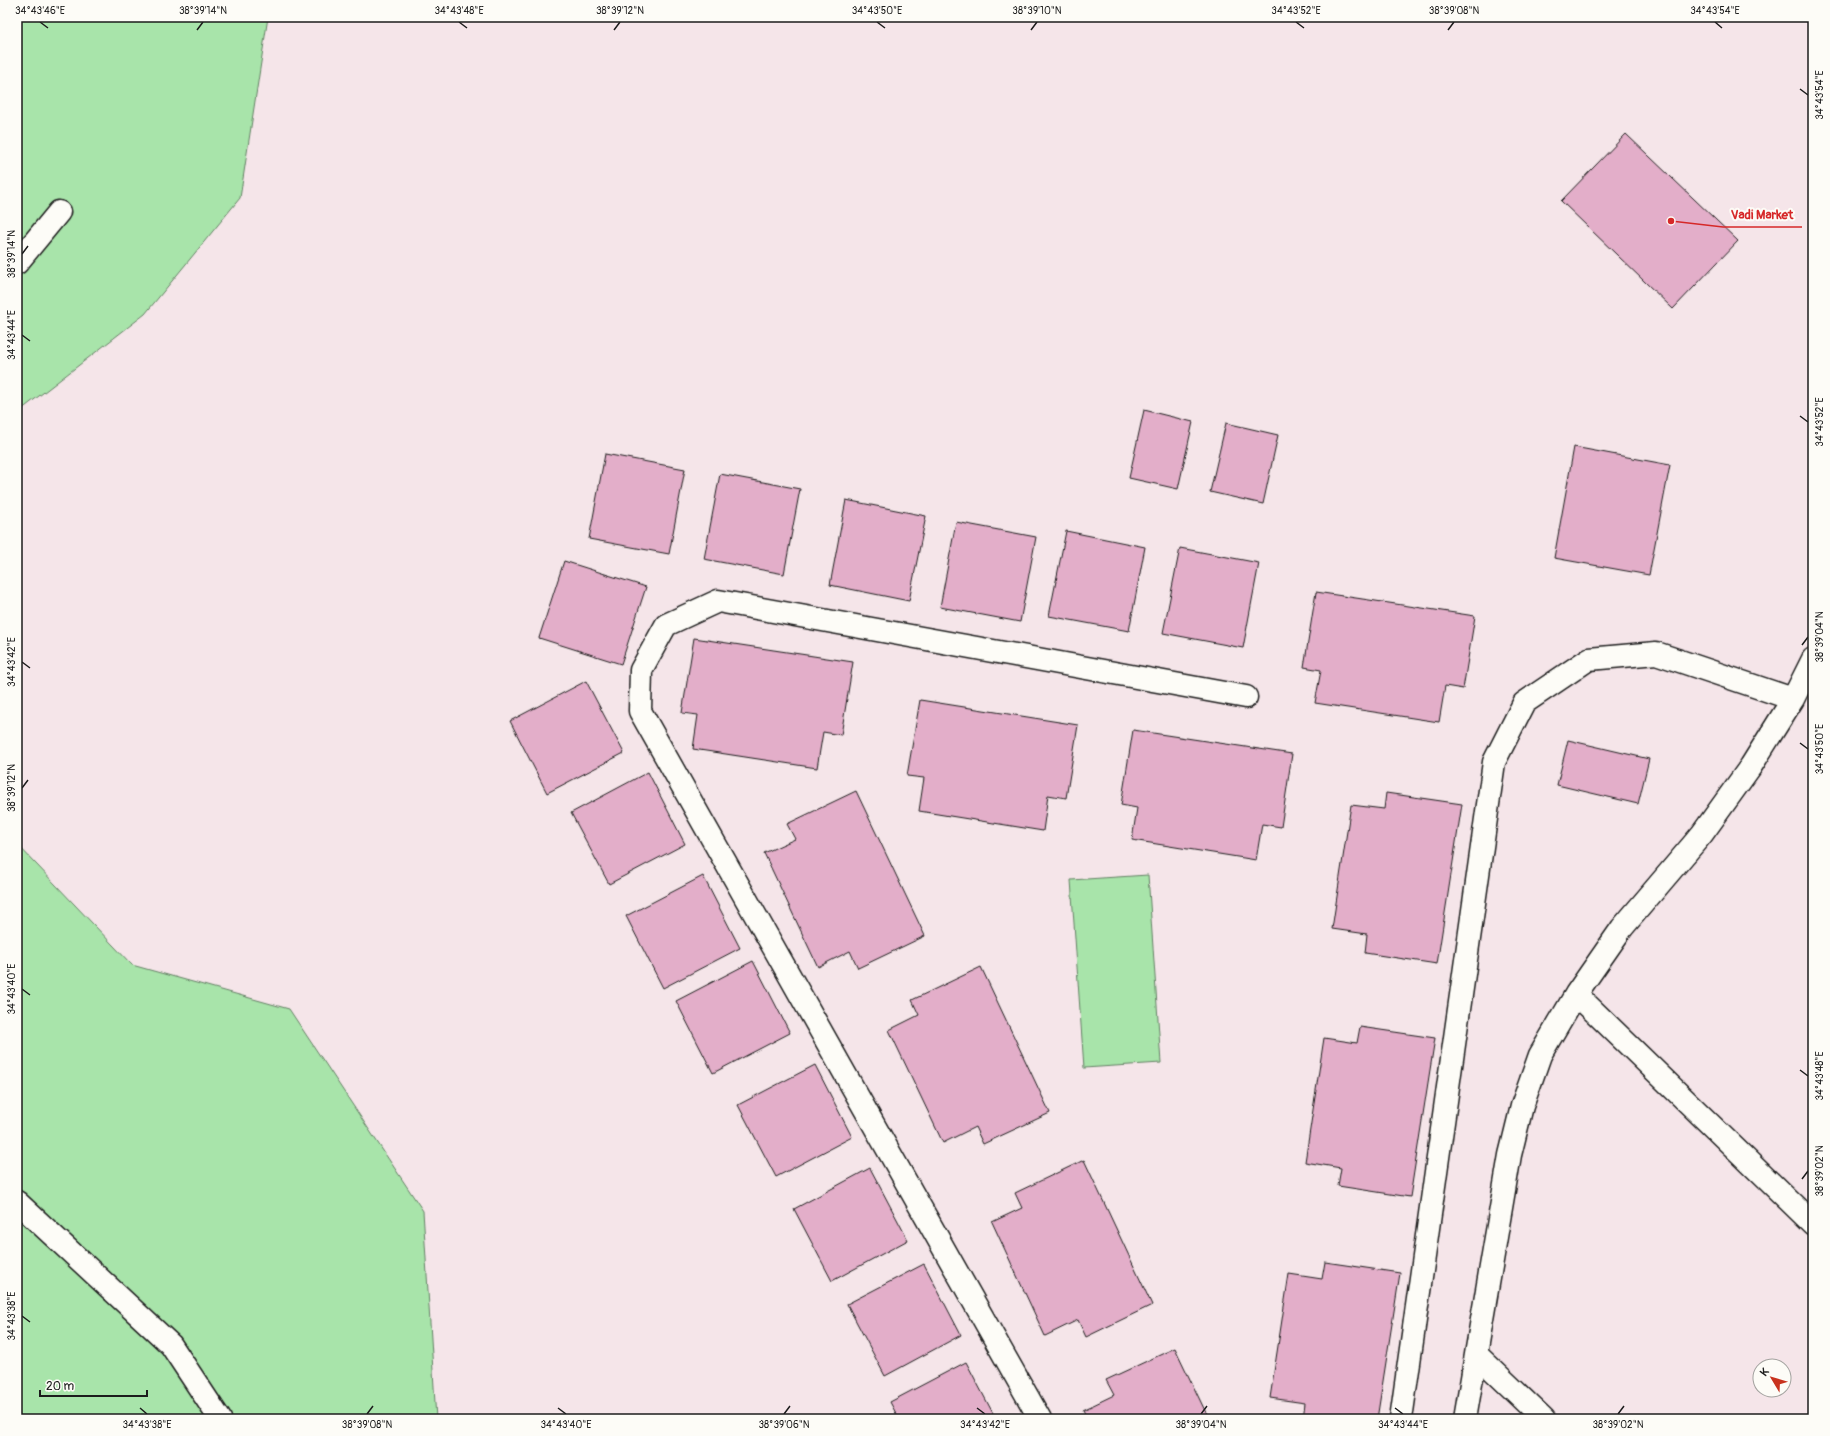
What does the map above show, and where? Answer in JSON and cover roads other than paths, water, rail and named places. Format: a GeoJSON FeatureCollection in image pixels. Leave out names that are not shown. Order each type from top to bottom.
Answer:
{"type":"FeatureCollection","features":[{"type":"Feature","properties":{"kind":"street"},"geometry":{"type":"LineString","coordinates":[[17,263],[59,212]]}},
{"type":"Feature","properties":{"kind":"street"},"geometry":{"type":"LineString","coordinates":[[1040,1419],[640,711],[641,670],[666,625],[718,601],[1246,697]]}},
{"type":"Feature","properties":{"kind":"street"},"geometry":{"type":"LineString","coordinates":[[1401,1419],[1494,762],[1524,703],[1590,659],[1656,653],[1793,699]]}},
{"type":"Feature","properties":{"kind":"street"},"geometry":{"type":"LineString","coordinates":[[1465,1419],[1510,1155],[1522,1106],[1540,1055],[1576,994],[1622,928],[1702,834],[1751,766],[1793,699],[1813,659]]}},
{"type":"Feature","properties":{"kind":"street"},"geometry":{"type":"LineString","coordinates":[[1576,994],[1813,1224]]}},
{"type":"Feature","properties":{"kind":"street"},"geometry":{"type":"LineString","coordinates":[[17,1202],[171,1345],[220,1419]]}},
{"type":"Feature","properties":{"kind":"street"},"geometry":{"type":"LineString","coordinates":[[1476,1354],[1544,1419]]}},
{"type":"Feature","properties":{"kind":"place","name":"Vadi Market"},"geometry":{"type":"Point","coordinates":[1671,221]}}]}
